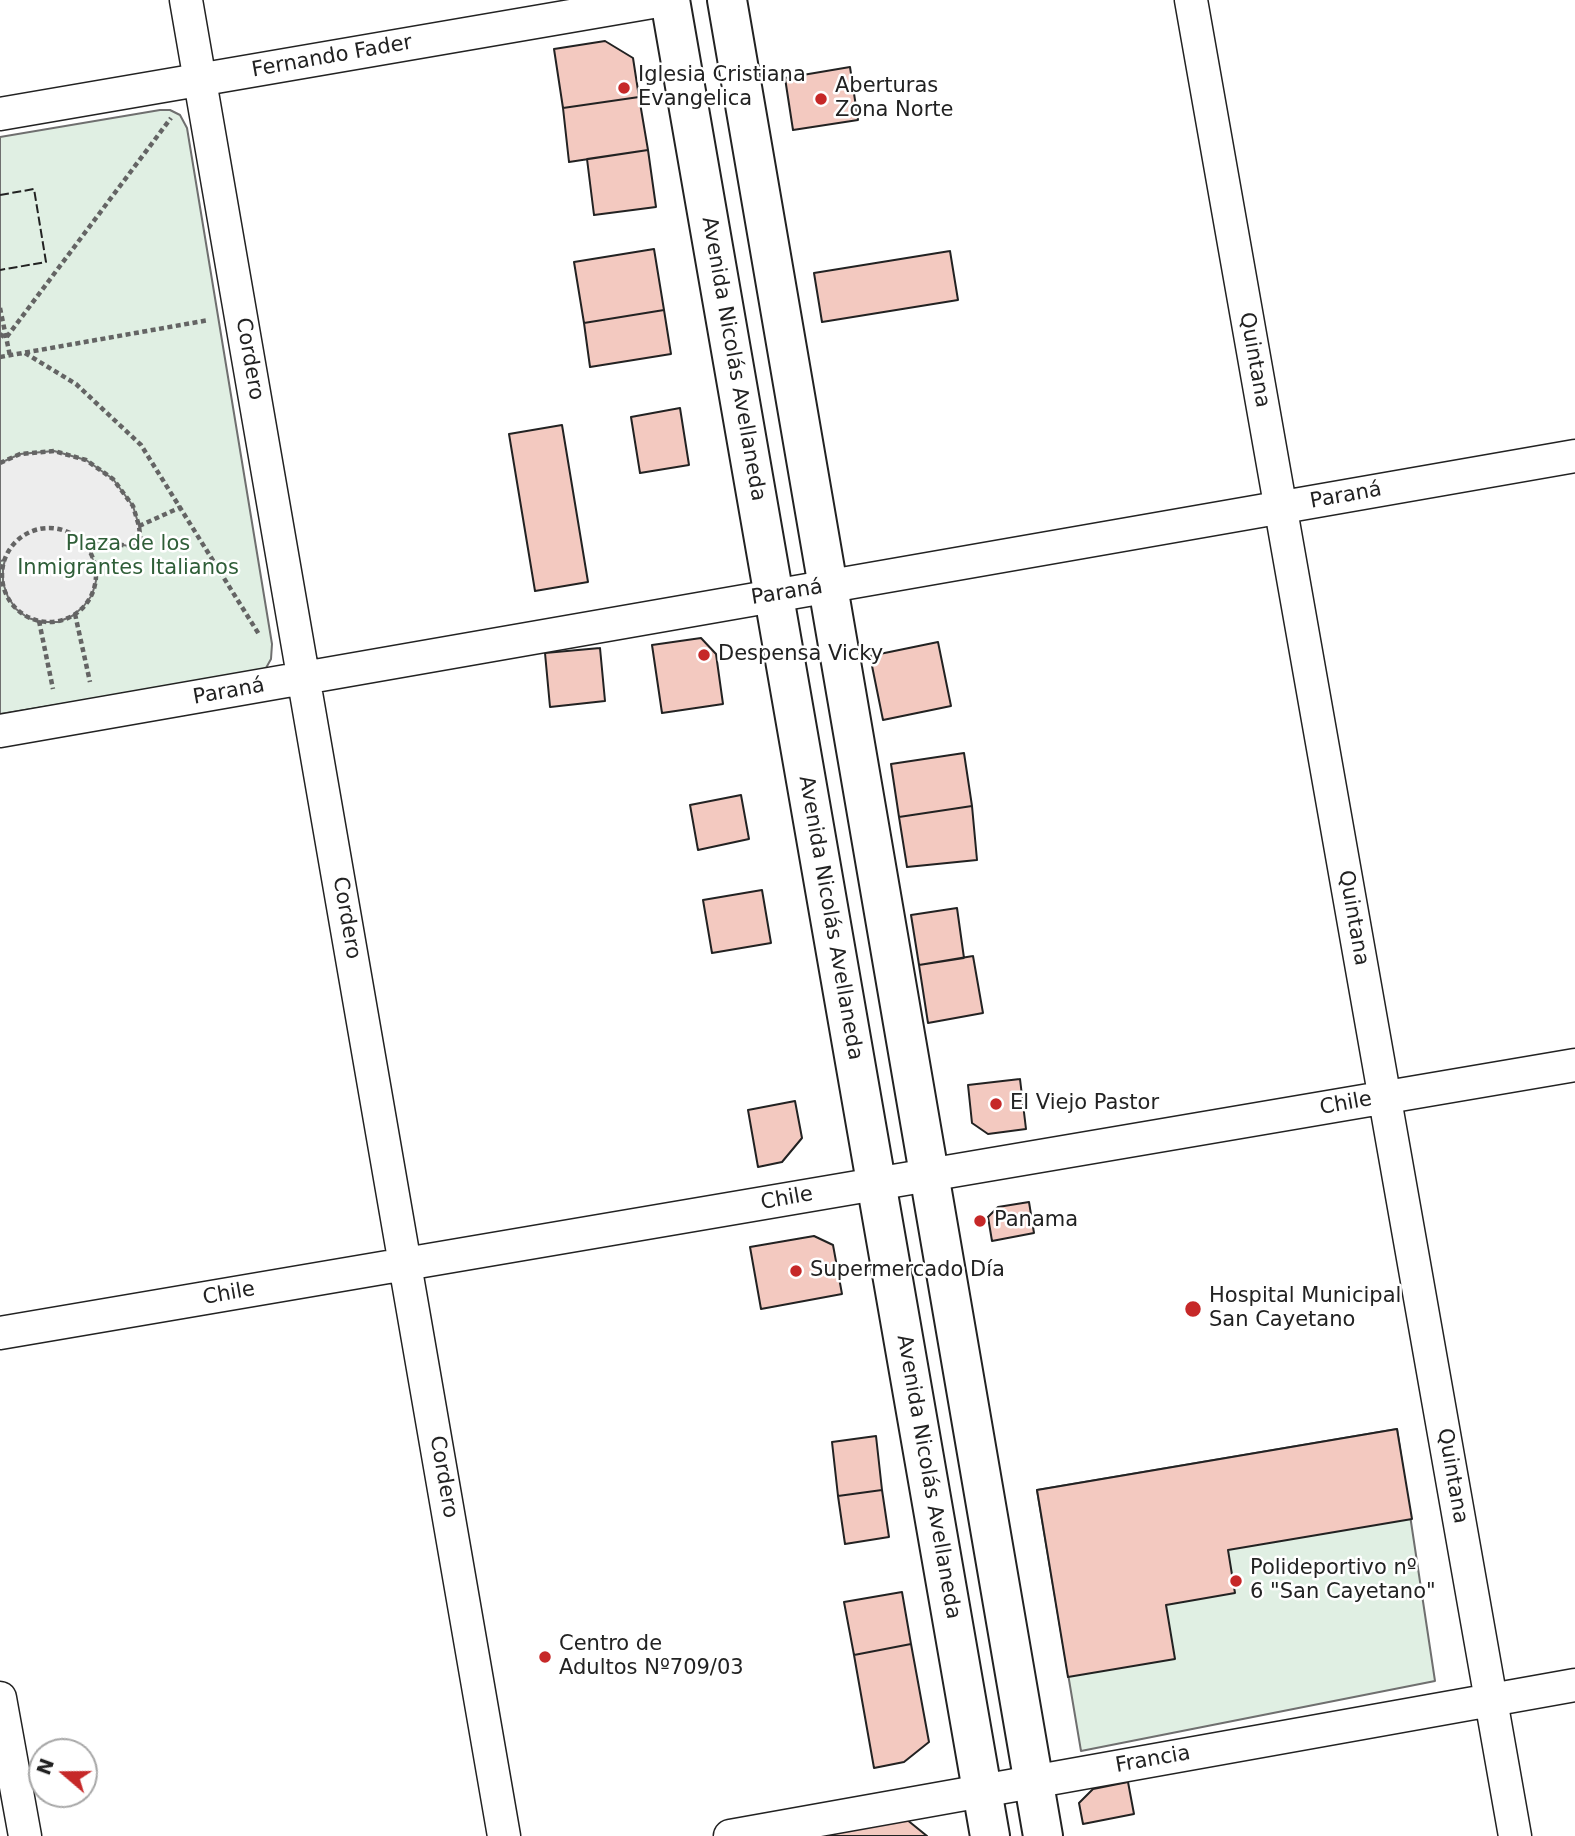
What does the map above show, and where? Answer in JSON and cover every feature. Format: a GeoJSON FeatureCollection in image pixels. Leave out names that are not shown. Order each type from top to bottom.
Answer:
{"type":"FeatureCollection","features":[{"type":"Feature","properties":{"kind":"main road","name":"Avenida Nicolás Avellaneda"},"geometry":{"type":"LineString","coordinates":[[670,0],[990,1836]]}},
{"type":"Feature","properties":{"kind":"main road"},"geometry":{"type":"LineString","coordinates":[[726,0],[1043,1836]]}},
{"type":"Feature","properties":{"kind":"street","name":"Cordero"},"geometry":{"type":"LineString","coordinates":[[186,0],[241,314],[296,680],[406,1264],[505,1836]]}},
{"type":"Feature","properties":{"kind":"street","name":"Fernando Fader"},"geometry":{"type":"LineString","coordinates":[[0,114],[664,0]]}},
{"type":"Feature","properties":{"kind":"street","name":"Quintana"},"geometry":{"type":"LineString","coordinates":[[1191,0],[1515,1836]]}},
{"type":"Feature","properties":{"kind":"street","name":"Paraná"},"geometry":{"type":"LineString","coordinates":[[0,732],[1575,457]]}},
{"type":"Feature","properties":{"kind":"street","name":"Chile"},"geometry":{"type":"LineString","coordinates":[[0,1333],[1575,1065]]}},
{"type":"Feature","properties":{"kind":"street","name":"Francia"},"geometry":{"type":"LineString","coordinates":[[730,1836],[1575,1685]]}},
{"type":"Feature","properties":{"kind":"street"},"geometry":{"type":"LineString","coordinates":[[0,1698],[25,1836]]}},
{"type":"Feature","properties":{"kind":"path"},"geometry":{"type":"LineString","coordinates":[[6,338],[200,79]]}},
{"type":"Feature","properties":{"kind":"path"},"geometry":{"type":"LineString","coordinates":[[0,309],[10,356]]}},
{"type":"Feature","properties":{"kind":"path"},"geometry":{"type":"LineString","coordinates":[[0,357],[241,314]]}},
{"type":"Feature","properties":{"kind":"path"},"geometry":{"type":"LineString","coordinates":[[0,334],[6,338]]}},
{"type":"Feature","properties":{"kind":"path"},"geometry":{"type":"LineString","coordinates":[[25,353],[76,384],[122,425],[149,455],[296,680]]}},
{"type":"Feature","properties":{"kind":"path"},"geometry":{"type":"LineString","coordinates":[[0,463],[20,454],[54,451],[86,460],[113,480],[133,506],[141,544],[128,547],[78,538]]}},
{"type":"Feature","properties":{"kind":"path"},"geometry":{"type":"LineString","coordinates":[[139,526],[181,507]]}},
{"type":"Feature","properties":{"kind":"path"},"geometry":{"type":"LineString","coordinates":[[48,528],[64,530],[78,538],[89,550],[95,565],[96,581],[92,595],[75,614],[58,622],[28,618],[16,609],[8,597],[3,583],[3,560],[18,540],[32,531],[48,528]]}},
{"type":"Feature","properties":{"kind":"path"},"geometry":{"type":"LineString","coordinates":[[75,614],[98,715]]}},
{"type":"Feature","properties":{"kind":"path"},"geometry":{"type":"LineString","coordinates":[[39,621],[59,721]]}},
{"type":"Feature","properties":{"kind":"green space","name":"Plaza de los Inmigrantes Italianos"},"geometry":{"type":"Polygon","coordinates":[[[170,110],[180,115],[187,128],[272,644],[271,659],[266,668],[253,673],[0,714],[0,137],[170,110]]]}},
{"type":"Feature","properties":{"kind":"green space","name":"Polideportivo nº 6 \"San Cayetano\""},"geometry":{"type":"Polygon","coordinates":[[[1397,1429],[1435,1681],[1081,1751],[1037,1490],[1397,1429]]]}},
{"type":"Feature","properties":{"kind":"shaded area"},"geometry":{"type":"Polygon","coordinates":[[[54,451],[86,460],[113,479],[133,506],[141,544],[129,546],[79,538],[89,550],[95,565],[96,581],[92,595],[72,616],[58,622],[43,622],[28,618],[16,609],[3,583],[5,560],[0,561],[0,463],[20,454],[54,451]]]}},
{"type":"Feature","properties":{"kind":"building"},"geometry":{"type":"Polygon","coordinates":[[[605,41],[633,58],[639,97],[563,108],[554,49],[605,41]]]}},
{"type":"Feature","properties":{"kind":"building","name":"Aberturas Zona Norte"},"geometry":{"type":"Polygon","coordinates":[[[850,67],[858,120],[793,130],[785,78],[850,67]]]}},
{"type":"Feature","properties":{"kind":"building"},"geometry":{"type":"Polygon","coordinates":[[[639,97],[648,150],[569,162],[563,108],[639,97]]]}},
{"type":"Feature","properties":{"kind":"building"},"geometry":{"type":"Polygon","coordinates":[[[648,150],[656,207],[594,215],[587,159],[648,150]]]}},
{"type":"Feature","properties":{"kind":"building"},"geometry":{"type":"Polygon","coordinates":[[[654,249],[664,310],[584,323],[574,262],[654,249]]]}},
{"type":"Feature","properties":{"kind":"building"},"geometry":{"type":"Polygon","coordinates":[[[950,251],[958,300],[822,322],[814,273],[950,251]]]}},
{"type":"Feature","properties":{"kind":"building"},"geometry":{"type":"Polygon","coordinates":[[[664,310],[671,354],[590,367],[584,323],[664,310]]]}},
{"type":"Feature","properties":{"kind":"building"},"geometry":{"type":"Polygon","coordinates":[[[680,408],[689,465],[640,473],[631,417],[680,408]]]}},
{"type":"Feature","properties":{"kind":"building"},"geometry":{"type":"Polygon","coordinates":[[[562,425],[588,582],[535,591],[509,434],[562,425]]]}},
{"type":"Feature","properties":{"kind":"building"},"geometry":{"type":"Polygon","coordinates":[[[701,638],[716,654],[723,704],[662,713],[652,645],[701,638]]]}},
{"type":"Feature","properties":{"kind":"building"},"geometry":{"type":"Polygon","coordinates":[[[938,642],[951,706],[883,720],[870,656],[938,642]]]}},
{"type":"Feature","properties":{"kind":"building"},"geometry":{"type":"Polygon","coordinates":[[[600,648],[605,701],[550,707],[545,653],[600,648]]]}},
{"type":"Feature","properties":{"kind":"building"},"geometry":{"type":"Polygon","coordinates":[[[964,753],[972,806],[899,817],[891,764],[964,753]]]}},
{"type":"Feature","properties":{"kind":"building"},"geometry":{"type":"Polygon","coordinates":[[[741,795],[749,839],[698,850],[690,805],[741,795]]]}},
{"type":"Feature","properties":{"kind":"building"},"geometry":{"type":"Polygon","coordinates":[[[972,806],[977,860],[907,867],[899,817],[972,806]]]}},
{"type":"Feature","properties":{"kind":"building"},"geometry":{"type":"Polygon","coordinates":[[[762,890],[771,943],[712,953],[703,900],[762,890]]]}},
{"type":"Feature","properties":{"kind":"building"},"geometry":{"type":"Polygon","coordinates":[[[957,908],[964,958],[919,965],[911,915],[957,908]]]}},
{"type":"Feature","properties":{"kind":"building"},"geometry":{"type":"Polygon","coordinates":[[[973,956],[983,1013],[928,1023],[919,965],[973,956]]]}},
{"type":"Feature","properties":{"kind":"building","name":"El Viejo Pastor"},"geometry":{"type":"Polygon","coordinates":[[[1020,1079],[1026,1129],[988,1134],[972,1123],[968,1085],[1020,1079]]]}},
{"type":"Feature","properties":{"kind":"building"},"geometry":{"type":"Polygon","coordinates":[[[795,1101],[802,1138],[782,1162],[758,1167],[748,1110],[795,1101]]]}},
{"type":"Feature","properties":{"kind":"building"},"geometry":{"type":"Polygon","coordinates":[[[1029,1202],[1034,1233],[992,1241],[988,1217],[998,1207],[1029,1202]]]}},
{"type":"Feature","properties":{"kind":"building","name":"Supermercado Día"},"geometry":{"type":"Polygon","coordinates":[[[814,1236],[833,1245],[842,1294],[761,1309],[750,1247],[814,1236]]]}},
{"type":"Feature","properties":{"kind":"building"},"geometry":{"type":"Polygon","coordinates":[[[1397,1429],[1412,1519],[1228,1550],[1235,1593],[1166,1605],[1175,1659],[1068,1677],[1037,1490],[1397,1429]]]}},
{"type":"Feature","properties":{"kind":"building"},"geometry":{"type":"Polygon","coordinates":[[[876,1436],[882,1490],[838,1496],[832,1442],[876,1436]]]}},
{"type":"Feature","properties":{"kind":"building"},"geometry":{"type":"Polygon","coordinates":[[[882,1490],[889,1537],[845,1544],[838,1496],[882,1490]]]}},
{"type":"Feature","properties":{"kind":"building"},"geometry":{"type":"Polygon","coordinates":[[[902,1592],[911,1644],[854,1655],[844,1602],[902,1592]]]}},
{"type":"Feature","properties":{"kind":"building"},"geometry":{"type":"Polygon","coordinates":[[[911,1644],[929,1742],[904,1762],[874,1768],[854,1655],[911,1644]]]}},
{"type":"Feature","properties":{"kind":"building"},"geometry":{"type":"Polygon","coordinates":[[[1128,1782],[1134,1814],[1083,1824],[1079,1803],[1093,1789],[1128,1782]]]}},
{"type":"Feature","properties":{"kind":"building"},"geometry":{"type":"Polygon","coordinates":[[[906,1819],[927,1836],[802,1836],[906,1819]]]}},
{"type":"Feature","properties":{"kind":"fence"},"geometry":{"type":"LineString","coordinates":[[0,195],[34,189],[46,262],[0,270]]}},
{"type":"Feature","properties":{"kind":"place","name":"Iglesia Cristiana Evangelica"},"geometry":{"type":"Point","coordinates":[624,88]}},
{"type":"Feature","properties":{"kind":"place","name":"Aberturas Zona Norte"},"geometry":{"type":"Point","coordinates":[821,99]}},
{"type":"Feature","properties":{"kind":"place","name":"Despensa Vicky"},"geometry":{"type":"Point","coordinates":[704,655]}},
{"type":"Feature","properties":{"kind":"place","name":"El Viejo Pastor"},"geometry":{"type":"Point","coordinates":[996,1104]}},
{"type":"Feature","properties":{"kind":"place","name":"Panama"},"geometry":{"type":"Point","coordinates":[980,1221]}},
{"type":"Feature","properties":{"kind":"place","name":"Supermercado Día"},"geometry":{"type":"Point","coordinates":[796,1271]}},
{"type":"Feature","properties":{"kind":"place","name":"Hospital Municipal San Cayetano"},"geometry":{"type":"Point","coordinates":[1193,1309]}},
{"type":"Feature","properties":{"kind":"place","name":"Polideportivo nº 6 \"San Cayetano\""},"geometry":{"type":"Point","coordinates":[1236,1581]}},
{"type":"Feature","properties":{"kind":"place","name":"Centro de Adultos Nº709/03"},"geometry":{"type":"Point","coordinates":[545,1657]}}]}
